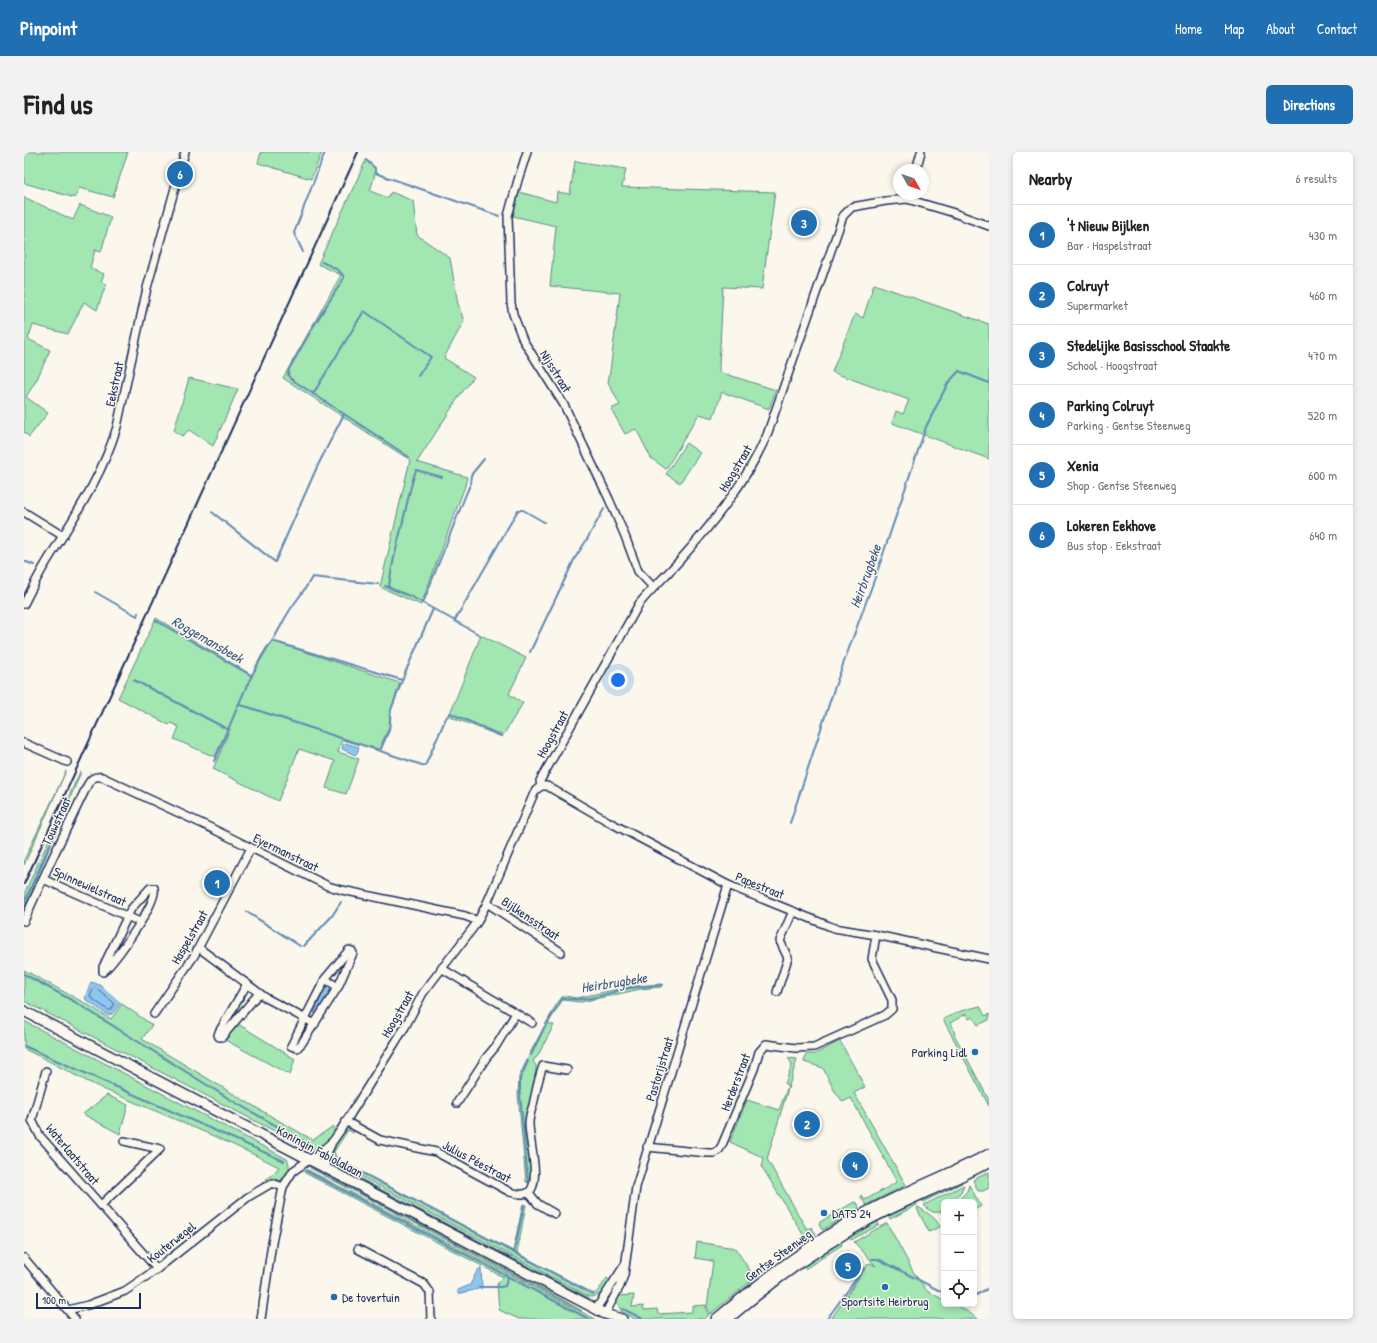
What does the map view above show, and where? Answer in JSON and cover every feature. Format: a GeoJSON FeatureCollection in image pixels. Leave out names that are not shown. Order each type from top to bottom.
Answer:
{"type":"FeatureCollection","features":[{"type":"Feature","properties":{"kind":"main road","name":"Koningin Fabiolalaan"},"geometry":{"type":"LineString","coordinates":[[24,1011],[608,1316],[622,1319]]}},
{"type":"Feature","properties":{"kind":"main road","name":"Gentse Steenweg"},"geometry":{"type":"LineString","coordinates":[[716,1319],[744,1296],[822,1238],[866,1212],[989,1154]]}},
{"type":"Feature","properties":{"kind":"main road","name":"Gentse Steenweg"},"geometry":{"type":"LineString","coordinates":[[728,1319],[788,1272],[835,1239],[866,1222],[989,1162]]}},
{"type":"Feature","properties":{"kind":"street","name":"Eekstraat"},"geometry":{"type":"LineString","coordinates":[[24,604],[45,564],[88,496],[112,443],[117,427],[147,288],[184,152]]}},
{"type":"Feature","properties":{"kind":"street","name":"Nijsstraat"},"geometry":{"type":"LineString","coordinates":[[527,152],[508,216],[511,303],[513,314],[522,340],[564,405],[609,499],[638,571],[653,587]]}},
{"type":"Feature","properties":{"kind":"street"},"geometry":{"type":"LineString","coordinates":[[918,164],[921,152]]}},
{"type":"Feature","properties":{"kind":"street","name":"Hoogstraat"},"geometry":{"type":"LineString","coordinates":[[261,1319],[272,1243],[283,1187],[293,1171],[318,1154],[333,1141],[347,1122],[423,993],[478,921],[535,791],[541,786],[540,780],[639,604],[719,515],[757,458],[767,435],[843,216],[852,207],[893,199]]}},
{"type":"Feature","properties":{"kind":"street"},"geometry":{"type":"LineString","coordinates":[[919,200],[989,226]]}},
{"type":"Feature","properties":{"kind":"street"},"geometry":{"type":"LineString","coordinates":[[24,512],[63,536]]}},
{"type":"Feature","properties":{"kind":"street"},"geometry":{"type":"LineString","coordinates":[[24,743],[67,762]]}},
{"type":"Feature","properties":{"kind":"street","name":"Eyermanstraat"},"geometry":{"type":"LineString","coordinates":[[94,778],[102,777],[328,886],[465,916],[478,921]]}},
{"type":"Feature","properties":{"kind":"street","name":"Touwstraat"},"geometry":{"type":"LineString","coordinates":[[24,921],[80,799],[90,780],[94,778]]}},
{"type":"Feature","properties":{"kind":"street","name":"Papestraat"},"geometry":{"type":"LineString","coordinates":[[541,786],[546,786],[611,823],[728,885],[834,928],[876,934],[989,959]]}},
{"type":"Feature","properties":{"kind":"street","name":"Haspelstraat"},"geometry":{"type":"LineString","coordinates":[[154,1014],[199,948],[250,848]]}},
{"type":"Feature","properties":{"kind":"street","name":"Spinnewielstraat"},"geometry":{"type":"LineString","coordinates":[[43,879],[140,922]]}},
{"type":"Feature","properties":{"kind":"street","name":"Pastorijstraat"},"geometry":{"type":"LineString","coordinates":[[608,1316],[624,1275],[636,1187],[728,885]]}},
{"type":"Feature","properties":{"kind":"street","name":"Spinnewielstraat"},"geometry":{"type":"LineString","coordinates":[[154,888],[155,891],[153,898],[135,931],[103,972],[103,967],[127,916],[147,890],[154,888]]}},
{"type":"Feature","properties":{"kind":"street","name":"Bijlkensstraat"},"geometry":{"type":"LineString","coordinates":[[487,903],[561,952]]}},
{"type":"Feature","properties":{"kind":"street"},"geometry":{"type":"LineString","coordinates":[[777,992],[788,958],[780,941],[793,911]]}},
{"type":"Feature","properties":{"kind":"street","name":"Herderstraat"},"geometry":{"type":"LineString","coordinates":[[648,1147],[714,1153],[719,1150],[726,1136],[754,1069],[759,1052],[766,1044],[796,1048],[814,1048],[885,1015],[892,1009],[892,1000],[872,959],[876,934]]}},
{"type":"Feature","properties":{"kind":"street"},"geometry":{"type":"LineString","coordinates":[[199,948],[266,998],[315,1024]]}},
{"type":"Feature","properties":{"kind":"street"},"geometry":{"type":"LineString","coordinates":[[349,950],[352,951],[353,953],[338,987],[315,1024],[297,1048],[291,1046],[325,979],[349,950]]}},
{"type":"Feature","properties":{"kind":"street"},"geometry":{"type":"LineString","coordinates":[[441,968],[532,1023]]}},
{"type":"Feature","properties":{"kind":"street"},"geometry":{"type":"LineString","coordinates":[[325,979],[338,987]]}},
{"type":"Feature","properties":{"kind":"street"},"geometry":{"type":"LineString","coordinates":[[247,984],[219,1032],[219,1037],[222,1037],[259,993]]}},
{"type":"Feature","properties":{"kind":"street"},"geometry":{"type":"LineString","coordinates":[[457,1103],[486,1058],[496,1046],[516,1013]]}},
{"type":"Feature","properties":{"kind":"street"},"geometry":{"type":"LineString","coordinates":[[555,1214],[538,1204],[529,1193],[532,1188],[534,1170],[529,1122],[539,1076],[543,1066],[567,1070]]}},
{"type":"Feature","properties":{"kind":"street","name":"Waterlaatstraat"},"geometry":{"type":"LineString","coordinates":[[46,1070],[32,1120],[40,1136],[157,1269]]}},
{"type":"Feature","properties":{"kind":"street","name":"Julius Péestraat"},"geometry":{"type":"LineString","coordinates":[[347,1122],[380,1140],[436,1152],[510,1192],[524,1195],[529,1193]]}},
{"type":"Feature","properties":{"kind":"street","name":"Waterlaatstraat"},"geometry":{"type":"LineString","coordinates":[[101,1205],[160,1149],[124,1141]]}},
{"type":"Feature","properties":{"kind":"street"},"geometry":{"type":"LineString","coordinates":[[326,1169],[324,1165],[324,1158],[333,1141]]}},
{"type":"Feature","properties":{"kind":"street","name":"Kouterwegel"},"geometry":{"type":"LineString","coordinates":[[68,1310],[88,1305],[125,1291],[157,1269],[248,1197],[272,1184],[283,1187]]}},
{"type":"Feature","properties":{"kind":"street"},"geometry":{"type":"LineString","coordinates":[[358,1249],[424,1284],[430,1292],[431,1319]]}},
{"type":"Feature","properties":{"kind":"street"},"geometry":{"type":"LineString","coordinates":[[24,1258],[75,1319]]}},
{"type":"Feature","properties":{"kind":"street","name":"Pastorijstraat"},"geometry":{"type":"LineString","coordinates":[[596,1309],[625,1264]]}},
{"type":"Feature","properties":{"kind":"green space"},"geometry":{"type":"Polygon","coordinates":[[[24,152],[128,152],[113,197],[79,188],[75,198],[24,183],[24,152]]]}},
{"type":"Feature","properties":{"kind":"green space"},"geometry":{"type":"Polygon","coordinates":[[[261,152],[322,152],[311,179],[258,163],[261,152]]]}},
{"type":"Feature","properties":{"kind":"green space"},"geometry":{"type":"Polygon","coordinates":[[[366,160],[375,168],[370,191],[388,198],[391,192],[413,201],[417,235],[450,258],[458,304],[464,321],[444,358],[474,377],[460,395],[417,462],[467,477],[421,605],[380,587],[410,460],[283,378],[341,275],[318,264],[366,160]]]}},
{"type":"Feature","properties":{"kind":"green space"},"geometry":{"type":"Polygon","coordinates":[[[575,161],[626,169],[622,187],[775,192],[762,289],[723,287],[719,367],[719,372],[776,390],[769,409],[722,392],[713,418],[699,414],[666,469],[651,458],[636,429],[625,434],[611,409],[620,405],[608,382],[620,293],[550,286],[556,226],[513,216],[519,192],[556,202],[557,192],[570,194],[575,161]]]}},
{"type":"Feature","properties":{"kind":"green space"},"geometry":{"type":"Polygon","coordinates":[[[24,197],[73,220],[80,205],[111,217],[101,252],[95,250],[90,268],[104,274],[101,282],[106,284],[97,310],[84,302],[68,334],[33,325],[28,339],[50,350],[37,379],[26,397],[48,413],[29,437],[24,432],[24,197]]]}},
{"type":"Feature","properties":{"kind":"green space"},"geometry":{"type":"Polygon","coordinates":[[[874,284],[989,324],[989,459],[892,423],[896,411],[903,414],[909,400],[832,372],[855,314],[863,318],[874,284]]]}},
{"type":"Feature","properties":{"kind":"green space"},"geometry":{"type":"Polygon","coordinates":[[[189,378],[238,389],[213,446],[189,430],[182,436],[174,431],[189,378]]]}},
{"type":"Feature","properties":{"kind":"green space"},"geometry":{"type":"Polygon","coordinates":[[[686,443],[700,453],[680,483],[666,474],[686,443]]]}},
{"type":"Feature","properties":{"kind":"green space"},"geometry":{"type":"Polygon","coordinates":[[[156,618],[252,675],[272,641],[400,683],[389,715],[391,723],[379,749],[342,740],[338,752],[359,759],[346,794],[326,788],[335,761],[299,749],[278,801],[213,769],[230,729],[227,729],[215,757],[174,739],[179,727],[171,723],[169,725],[118,698],[156,618]]]}},
{"type":"Feature","properties":{"kind":"green space"},"geometry":{"type":"Polygon","coordinates":[[[481,635],[526,658],[509,694],[523,703],[502,737],[449,716],[481,635]]]}},
{"type":"Feature","properties":{"kind":"green space"},"geometry":{"type":"Polygon","coordinates":[[[66,771],[24,865],[24,860],[66,771]]]}},
{"type":"Feature","properties":{"kind":"green space"},"geometry":{"type":"Polygon","coordinates":[[[81,772],[24,909],[24,894],[81,772]]]}},
{"type":"Feature","properties":{"kind":"green space"},"geometry":{"type":"Polygon","coordinates":[[[24,970],[111,1019],[122,1004],[152,1025],[142,1039],[313,1140],[333,1126],[335,1133],[330,1140],[321,1147],[309,1149],[24,1001],[24,970]]]}},
{"type":"Feature","properties":{"kind":"green space"},"geometry":{"type":"Polygon","coordinates":[[[662,984],[661,987],[641,989],[581,1002],[562,1000],[548,1024],[554,1025],[533,1062],[536,1065],[536,1070],[527,1119],[531,1177],[530,1182],[526,1182],[518,1094],[519,1077],[556,1005],[562,997],[565,996],[577,998],[632,986],[662,984]]]}},
{"type":"Feature","properties":{"kind":"green space"},"geometry":{"type":"Polygon","coordinates":[[[980,1006],[985,1016],[989,1014],[989,1020],[978,1025],[973,1017],[969,1019],[966,1014],[950,1023],[955,1033],[954,1034],[989,1100],[989,1106],[943,1019],[961,1011],[980,1006]]]}},
{"type":"Feature","properties":{"kind":"green space"},"geometry":{"type":"Polygon","coordinates":[[[24,1021],[287,1159],[289,1168],[287,1174],[280,1181],[271,1179],[268,1181],[266,1179],[279,1167],[214,1136],[103,1089],[24,1049],[24,1021]]]}},
{"type":"Feature","properties":{"kind":"green space"},"geometry":{"type":"Polygon","coordinates":[[[238,1024],[295,1059],[290,1075],[225,1040],[238,1024]]]}},
{"type":"Feature","properties":{"kind":"green space"},"geometry":{"type":"Polygon","coordinates":[[[840,1041],[865,1087],[854,1093],[906,1185],[866,1205],[861,1195],[865,1200],[897,1182],[851,1098],[843,1102],[834,1090],[823,1068],[804,1062],[806,1054],[815,1054],[840,1041]]]}},
{"type":"Feature","properties":{"kind":"green space"},"geometry":{"type":"Polygon","coordinates":[[[788,1058],[797,1059],[767,1159],[806,1228],[808,1229],[811,1227],[816,1234],[807,1241],[762,1167],[764,1158],[730,1142],[747,1100],[779,1110],[788,1086],[785,1084],[792,1064],[788,1058]]]}},
{"type":"Feature","properties":{"kind":"green space"},"geometry":{"type":"Polygon","coordinates":[[[107,1095],[128,1105],[120,1134],[83,1114],[107,1095]]]}},
{"type":"Feature","properties":{"kind":"green space"},"geometry":{"type":"Polygon","coordinates":[[[350,1127],[354,1131],[353,1133],[348,1130],[334,1152],[337,1160],[513,1251],[523,1204],[526,1205],[517,1253],[594,1294],[598,1291],[607,1278],[611,1281],[600,1294],[590,1297],[332,1161],[328,1153],[346,1128],[350,1127]]]}},
{"type":"Feature","properties":{"kind":"green space"},"geometry":{"type":"Polygon","coordinates":[[[331,1163],[589,1298],[589,1299],[344,1171],[331,1163]]]}},
{"type":"Feature","properties":{"kind":"green space"},"geometry":{"type":"Polygon","coordinates":[[[310,1168],[556,1296],[582,1311],[310,1168]]]}},
{"type":"Feature","properties":{"kind":"green space"},"geometry":{"type":"Polygon","coordinates":[[[303,1170],[308,1170],[595,1319],[519,1319],[499,1310],[497,1284],[503,1277],[305,1173],[303,1170]]]}},
{"type":"Feature","properties":{"kind":"green space"},"geometry":{"type":"Polygon","coordinates":[[[989,1172],[989,1188],[983,1191],[978,1191],[973,1180],[989,1172]]]}},
{"type":"Feature","properties":{"kind":"green space"},"geometry":{"type":"Polygon","coordinates":[[[961,1179],[962,1183],[923,1202],[922,1198],[961,1179]]]}},
{"type":"Feature","properties":{"kind":"green space"},"geometry":{"type":"Polygon","coordinates":[[[964,1185],[961,1192],[955,1199],[941,1199],[941,1211],[933,1212],[924,1205],[964,1185]]]}},
{"type":"Feature","properties":{"kind":"green space"},"geometry":{"type":"Polygon","coordinates":[[[969,1185],[977,1199],[960,1199],[967,1191],[969,1185]]]}},
{"type":"Feature","properties":{"kind":"green space"},"geometry":{"type":"Polygon","coordinates":[[[977,1199],[981,1206],[977,1208],[977,1199]]]}},
{"type":"Feature","properties":{"kind":"green space"},"geometry":{"type":"Polygon","coordinates":[[[915,1201],[917,1205],[890,1219],[887,1214],[915,1201]]]}},
{"type":"Feature","properties":{"kind":"green space"},"geometry":{"type":"Polygon","coordinates":[[[854,1202],[858,1204],[859,1209],[822,1230],[819,1224],[820,1222],[854,1202]]]}},
{"type":"Feature","properties":{"kind":"green space"},"geometry":{"type":"Polygon","coordinates":[[[918,1207],[934,1218],[940,1227],[929,1232],[917,1209],[918,1207]]]}},
{"type":"Feature","properties":{"kind":"green space"},"geometry":{"type":"Polygon","coordinates":[[[876,1219],[879,1225],[851,1240],[848,1236],[876,1219]]]}},
{"type":"Feature","properties":{"kind":"green space","name":"Sportsite Heirbrug"},"geometry":{"type":"Polygon","coordinates":[[[887,1223],[914,1273],[927,1291],[941,1298],[941,1307],[958,1307],[978,1319],[831,1319],[868,1264],[870,1263],[876,1266],[854,1242],[887,1223]]]}},
{"type":"Feature","properties":{"kind":"green space"},"geometry":{"type":"Polygon","coordinates":[[[840,1241],[842,1245],[805,1269],[803,1265],[840,1241]]]}},
{"type":"Feature","properties":{"kind":"green space"},"geometry":{"type":"Polygon","coordinates":[[[697,1242],[735,1248],[755,1278],[710,1314],[707,1307],[713,1261],[695,1258],[697,1242]]]}},
{"type":"Feature","properties":{"kind":"green space"},"geometry":{"type":"Polygon","coordinates":[[[634,1295],[632,1307],[643,1306],[644,1310],[657,1309],[658,1314],[692,1312],[692,1306],[706,1305],[706,1310],[709,1315],[704,1319],[635,1319],[621,1311],[617,1303],[618,1296],[634,1295]]]}},
{"type":"Feature","properties":{"kind":"water"},"geometry":{"type":"Polygon","coordinates":[[[345,743],[359,747],[355,755],[342,749],[345,743]]]}},
{"type":"Feature","properties":{"kind":"water"},"geometry":{"type":"Polygon","coordinates":[[[91,982],[99,985],[121,1003],[112,1014],[108,1015],[86,1000],[85,997],[91,982]]]}},
{"type":"Feature","properties":{"kind":"water"},"geometry":{"type":"Polygon","coordinates":[[[326,987],[330,989],[330,994],[317,1013],[315,1013],[314,1012],[324,992],[323,989],[326,987]]]}},
{"type":"Feature","properties":{"kind":"water"},"geometry":{"type":"Polygon","coordinates":[[[481,1268],[482,1288],[458,1294],[458,1290],[470,1285],[477,1271],[481,1268]]]}},
{"type":"Feature","properties":{"kind":"waterway"},"geometry":{"type":"LineString","coordinates":[[303,252],[294,233],[325,152]]}},
{"type":"Feature","properties":{"kind":"waterway"},"geometry":{"type":"LineString","coordinates":[[366,160],[375,168],[375,173],[499,216]]}},
{"type":"Feature","properties":{"kind":"waterway"},"geometry":{"type":"LineString","coordinates":[[322,262],[338,270],[344,278],[313,327],[289,369],[288,375],[291,379],[409,457]]}},
{"type":"Feature","properties":{"kind":"waterway"},"geometry":{"type":"LineString","coordinates":[[313,394],[364,311],[431,357],[418,376]]}},
{"type":"Feature","properties":{"kind":"waterway","name":"Heirbrugbeke"},"geometry":{"type":"LineString","coordinates":[[790,823],[834,689],[876,575],[926,427],[948,383],[959,371],[989,383]]}},
{"type":"Feature","properties":{"kind":"waterway"},"geometry":{"type":"LineString","coordinates":[[212,512],[275,562],[317,467],[344,414]]}},
{"type":"Feature","properties":{"kind":"waterway"},"geometry":{"type":"LineString","coordinates":[[423,603],[470,485],[471,475],[484,459]]}},
{"type":"Feature","properties":{"kind":"waterway"},"geometry":{"type":"LineString","coordinates":[[389,587],[391,570],[410,489],[416,470],[442,477]]}},
{"type":"Feature","properties":{"kind":"waterway"},"geometry":{"type":"LineString","coordinates":[[530,652],[575,558],[604,509]]}},
{"type":"Feature","properties":{"kind":"waterway"},"geometry":{"type":"LineString","coordinates":[[455,620],[518,510],[523,510],[544,522]]}},
{"type":"Feature","properties":{"kind":"waterway","name":"Roggemansbeek"},"geometry":{"type":"LineString","coordinates":[[24,561],[34,565]]}},
{"type":"Feature","properties":{"kind":"waterway"},"geometry":{"type":"LineString","coordinates":[[214,761],[258,663],[312,577],[378,584]]}},
{"type":"Feature","properties":{"kind":"waterway"},"geometry":{"type":"LineString","coordinates":[[385,586],[412,597],[480,635]]}},
{"type":"Feature","properties":{"kind":"waterway","name":"Roggemansbeek"},"geometry":{"type":"LineString","coordinates":[[95,592],[137,616],[138,613]]}},
{"type":"Feature","properties":{"kind":"waterway"},"geometry":{"type":"LineString","coordinates":[[433,609],[405,673],[391,710],[389,730],[380,751],[425,766],[446,718],[450,713],[502,736]]}},
{"type":"Feature","properties":{"kind":"waterway","name":"Roggemansbeek"},"geometry":{"type":"LineString","coordinates":[[155,620],[252,676]]}},
{"type":"Feature","properties":{"kind":"waterway"},"geometry":{"type":"LineString","coordinates":[[272,641],[402,680]]}},
{"type":"Feature","properties":{"kind":"waterway"},"geometry":{"type":"LineString","coordinates":[[134,680],[229,730]]}},
{"type":"Feature","properties":{"kind":"waterway"},"geometry":{"type":"LineString","coordinates":[[239,705],[380,751]]}},
{"type":"Feature","properties":{"kind":"waterway"},"geometry":{"type":"LineString","coordinates":[[24,903],[65,811]]}},
{"type":"Feature","properties":{"kind":"waterway"},"geometry":{"type":"LineString","coordinates":[[304,946],[332,916],[341,902]]}},
{"type":"Feature","properties":{"kind":"waterway"},"geometry":{"type":"LineString","coordinates":[[247,912],[300,946]]}},
{"type":"Feature","properties":{"kind":"waterway"},"geometry":{"type":"LineString","coordinates":[[24,974],[75,1002],[231,1100],[310,1145]]}},
{"type":"Feature","properties":{"kind":"waterway","name":"Heirbrugbeke"},"geometry":{"type":"LineString","coordinates":[[531,1055],[544,1028],[563,998],[581,999],[597,997],[630,988],[662,985]]}},
{"type":"Feature","properties":{"kind":"waterway"},"geometry":{"type":"LineString","coordinates":[[24,1046],[284,1161]]}},
{"type":"Feature","properties":{"kind":"waterway","name":"Heirbrugbeke"},"geometry":{"type":"LineString","coordinates":[[528,1061],[520,1079],[528,1182]]}},
{"type":"Feature","properties":{"kind":"waterway"},"geometry":{"type":"LineString","coordinates":[[334,1158],[593,1294]]}},
{"type":"Feature","properties":{"kind":"waterway"},"geometry":{"type":"LineString","coordinates":[[306,1171],[589,1319]]}},
{"type":"Feature","properties":{"kind":"waterway","name":"Heirbrugbeke"},"geometry":{"type":"LineString","coordinates":[[514,1253],[524,1205]]}},
{"type":"Feature","properties":{"kind":"waterway"},"geometry":{"type":"LineString","coordinates":[[872,1259],[878,1259],[941,1291]]}},
{"type":"Feature","properties":{"kind":"waterway"},"geometry":{"type":"LineString","coordinates":[[827,1319],[864,1268]]}},
{"type":"Feature","properties":{"kind":"waterway","name":"Heirbrugbeke"},"geometry":{"type":"LineString","coordinates":[[479,1287],[505,1286],[508,1277]]}},
{"type":"Feature","properties":{"kind":"waterway"},"geometry":{"type":"LineString","coordinates":[[977,1294],[989,1288]]}},
{"type":"Feature","properties":{"kind":"waterway"},"geometry":{"type":"LineString","coordinates":[[623,1309],[643,1319]]}},
{"type":"Feature","properties":{"kind":"railway"},"geometry":{"type":"LineString","coordinates":[[24,884],[358,152]]}},
{"type":"Feature","properties":{"kind":"place","name":"Lokeren Eekhove"},"geometry":{"type":"Point","coordinates":[180,174]}},
{"type":"Feature","properties":{"kind":"place","name":"Stedelijke Basisschool Staakte"},"geometry":{"type":"Point","coordinates":[804,223]}},
{"type":"Feature","properties":{"kind":"place","name":"'t Nieuw Bijlken"},"geometry":{"type":"Point","coordinates":[217,883]}},
{"type":"Feature","properties":{"kind":"place","name":"Parking Lidl"},"geometry":{"type":"Point","coordinates":[975,1052]}},
{"type":"Feature","properties":{"kind":"place","name":"Colruyt"},"geometry":{"type":"Point","coordinates":[807,1124]}},
{"type":"Feature","properties":{"kind":"place","name":"Parking Colruyt"},"geometry":{"type":"Point","coordinates":[855,1165]}},
{"type":"Feature","properties":{"kind":"place","name":"DATS 24"},"geometry":{"type":"Point","coordinates":[824,1213]}},
{"type":"Feature","properties":{"kind":"place","name":"Xenia"},"geometry":{"type":"Point","coordinates":[848,1266]}},
{"type":"Feature","properties":{"kind":"place","name":"Sportsite Heirbrug"},"geometry":{"type":"Point","coordinates":[885,1287]}},
{"type":"Feature","properties":{"kind":"place","name":"De tovertuin"},"geometry":{"type":"Point","coordinates":[334,1297]}}]}
